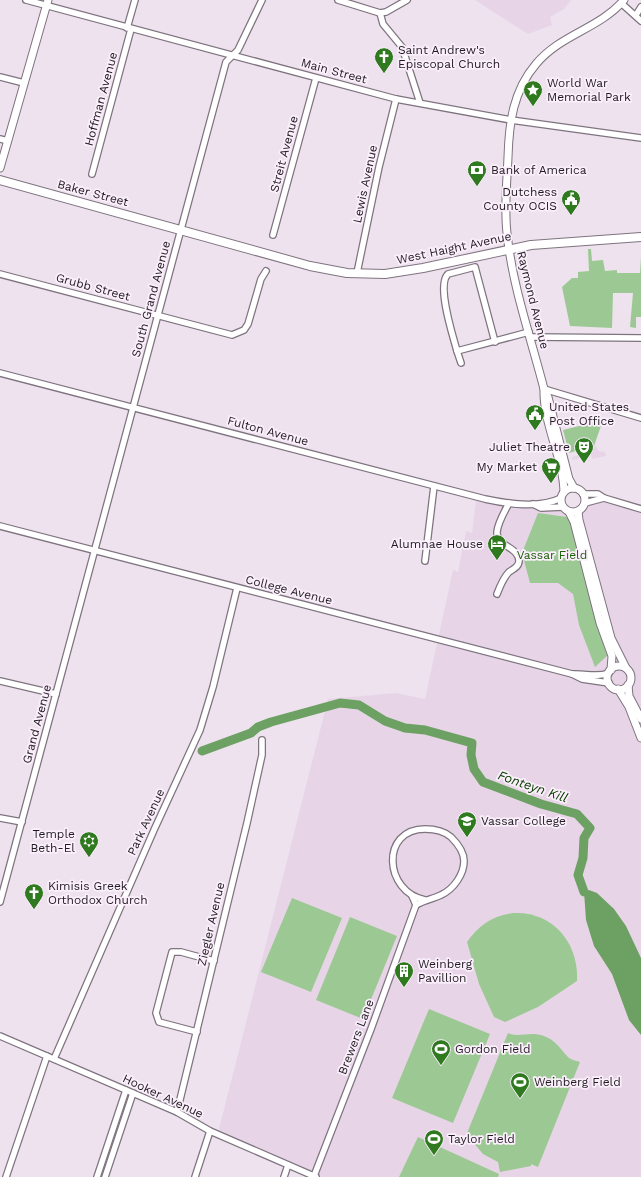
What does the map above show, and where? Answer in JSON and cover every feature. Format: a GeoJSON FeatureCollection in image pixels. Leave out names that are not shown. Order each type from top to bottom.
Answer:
{"type":"FeatureCollection","features":[{"type":"Feature","properties":{"kind":"highway","name":"Baker Street"},"geometry":{"type":"LineString","coordinates":[[0,180],[180,230]]}},
{"type":"Feature","properties":{"kind":"highway","name":"West Haight Avenue"},"geometry":{"type":"LineString","coordinates":[[180,230],[310,266],[357,273],[404,272],[509,249],[541,244],[641,237]]}},
{"type":"Feature","properties":{"kind":"main road","name":"Raymond Avenue"},"geometry":{"type":"LineString","coordinates":[[574,488],[569,479],[548,397],[544,389],[509,249],[506,210],[511,120],[520,87],[530,71],[542,57],[566,38],[606,16],[622,1]]}},
{"type":"Feature","properties":{"kind":"main road"},"geometry":{"type":"LineString","coordinates":[[0,168],[47,3]]}},
{"type":"Feature","properties":{"kind":"main road","name":"Raymond Avenue"},"geometry":{"type":"LineString","coordinates":[[544,389],[544,403],[564,477],[563,495]]}},
{"type":"Feature","properties":{"kind":"main road"},"geometry":{"type":"LineString","coordinates":[[569,512],[578,511],[585,503],[583,494],[574,488],[563,495],[563,507],[569,512],[574,522],[600,623],[612,656],[609,683],[618,689],[629,707],[641,738]]}},
{"type":"Feature","properties":{"kind":"main road"},"geometry":{"type":"LineString","coordinates":[[578,511],[579,520],[611,638],[631,676],[628,685],[629,696],[641,720]]}},
{"type":"Feature","properties":{"kind":"main road"},"geometry":{"type":"LineString","coordinates":[[610,671],[618,666],[626,668]]}},
{"type":"Feature","properties":{"kind":"main road"},"geometry":{"type":"LineString","coordinates":[[618,689],[628,685]]}},
{"type":"Feature","properties":{"kind":"street","name":"Main Street"},"geometry":{"type":"LineString","coordinates":[[26,0],[47,3],[129,28],[396,99],[511,120],[641,138]]}},
{"type":"Feature","properties":{"kind":"street","name":"Hoffman Avenue"},"geometry":{"type":"LineString","coordinates":[[92,174],[135,0]]}},
{"type":"Feature","properties":{"kind":"street","name":"South Grand Avenue"},"geometry":{"type":"LineString","coordinates":[[94,551],[226,62],[238,50],[262,0]]}},
{"type":"Feature","properties":{"kind":"street"},"geometry":{"type":"LineString","coordinates":[[338,0],[380,14],[407,0]]}},
{"type":"Feature","properties":{"kind":"street"},"geometry":{"type":"LineString","coordinates":[[622,1],[641,21]]}},
{"type":"Feature","properties":{"kind":"street"},"geometry":{"type":"LineString","coordinates":[[636,15],[641,7]]}},
{"type":"Feature","properties":{"kind":"street"},"geometry":{"type":"LineString","coordinates":[[380,14],[382,24],[402,47],[420,103]]}},
{"type":"Feature","properties":{"kind":"street"},"geometry":{"type":"LineString","coordinates":[[0,77],[24,83]]}},
{"type":"Feature","properties":{"kind":"street","name":"Streit Avenue"},"geometry":{"type":"LineString","coordinates":[[273,235],[316,78]]}},
{"type":"Feature","properties":{"kind":"street","name":"Lewis Avenue"},"geometry":{"type":"LineString","coordinates":[[357,273],[380,161],[396,99]]}},
{"type":"Feature","properties":{"kind":"street"},"geometry":{"type":"LineString","coordinates":[[0,139],[8,141]]}},
{"type":"Feature","properties":{"kind":"street"},"geometry":{"type":"LineString","coordinates":[[461,364],[443,293],[445,278],[448,274],[474,267],[494,342]]}},
{"type":"Feature","properties":{"kind":"street","name":"Grubb Street"},"geometry":{"type":"LineString","coordinates":[[0,274],[226,334],[237,333],[244,330],[248,324],[261,279],[266,271]]}},
{"type":"Feature","properties":{"kind":"street"},"geometry":{"type":"LineString","coordinates":[[457,351],[530,334],[641,338]]}},
{"type":"Feature","properties":{"kind":"street","name":"Fulton Avenue"},"geometry":{"type":"LineString","coordinates":[[0,373],[485,499],[509,503],[532,504],[552,502],[563,495]]}},
{"type":"Feature","properties":{"kind":"street"},"geometry":{"type":"LineString","coordinates":[[544,389],[641,418]]}},
{"type":"Feature","properties":{"kind":"street"},"geometry":{"type":"LineString","coordinates":[[425,561],[434,486]]}},
{"type":"Feature","properties":{"kind":"street"},"geometry":{"type":"LineString","coordinates":[[583,494],[598,494],[604,498],[641,510]]}},
{"type":"Feature","properties":{"kind":"street"},"geometry":{"type":"LineString","coordinates":[[585,503],[604,498]]}},
{"type":"Feature","properties":{"kind":"street"},"geometry":{"type":"LineString","coordinates":[[496,594],[503,580],[517,567],[519,560],[516,554],[500,541],[497,535],[498,527],[509,503]]}},
{"type":"Feature","properties":{"kind":"street","name":"Fulton Avenue"},"geometry":{"type":"LineString","coordinates":[[532,504],[541,508],[563,507]]}},
{"type":"Feature","properties":{"kind":"street","name":"College Avenue"},"geometry":{"type":"LineString","coordinates":[[0,526],[572,674],[582,679],[609,683]]}},
{"type":"Feature","properties":{"kind":"street","name":"Grand Avenue"},"geometry":{"type":"LineString","coordinates":[[0,902],[94,551]]}},
{"type":"Feature","properties":{"kind":"street","name":"Park Avenue"},"geometry":{"type":"LineString","coordinates":[[54,1059],[154,830],[200,730],[213,687],[237,588]]}},
{"type":"Feature","properties":{"kind":"street","name":"College Avenue"},"geometry":{"type":"LineString","coordinates":[[572,674],[582,673],[596,676],[610,671]]}},
{"type":"Feature","properties":{"kind":"street"},"geometry":{"type":"LineString","coordinates":[[0,681],[56,694]]}},
{"type":"Feature","properties":{"kind":"street","name":"Ziegler Avenue"},"geometry":{"type":"LineString","coordinates":[[177,1112],[249,816],[262,755],[262,740]]}},
{"type":"Feature","properties":{"kind":"street"},"geometry":{"type":"LineString","coordinates":[[0,818],[22,822]]}},
{"type":"Feature","properties":{"kind":"street"},"geometry":{"type":"LineString","coordinates":[[412,896],[416,905],[425,900],[442,895],[457,881],[463,868],[464,856],[460,848],[449,836],[436,830],[421,829],[409,832],[402,836],[394,849],[394,875],[403,889],[412,896],[425,900]]}},
{"type":"Feature","properties":{"kind":"street","name":"Brewers Lane"},"geometry":{"type":"LineString","coordinates":[[315,1177],[416,905]]}},
{"type":"Feature","properties":{"kind":"street"},"geometry":{"type":"LineString","coordinates":[[197,1032],[159,1022],[156,1013],[172,952],[182,952],[214,961]]}},
{"type":"Feature","properties":{"kind":"street","name":"Hooker Avenue"},"geometry":{"type":"LineString","coordinates":[[0,1036],[177,1112],[210,1131],[315,1177]]}},
{"type":"Feature","properties":{"kind":"street"},"geometry":{"type":"LineString","coordinates":[[6,1177],[47,1056]]}},
{"type":"Feature","properties":{"kind":"street"},"geometry":{"type":"LineString","coordinates":[[97,1177],[126,1090]]}},
{"type":"Feature","properties":{"kind":"street"},"geometry":{"type":"LineString","coordinates":[[104,1177],[133,1094]]}},
{"type":"Feature","properties":{"kind":"street"},"geometry":{"type":"LineString","coordinates":[[195,1177],[210,1131]]}},
{"type":"Feature","properties":{"kind":"street"},"geometry":{"type":"LineString","coordinates":[[284,1177],[288,1165]]}},
{"type":"Feature","properties":{"kind":"shaded area"},"geometry":{"type":"Polygon","coordinates":[[[475,0],[571,0],[564,9],[550,17],[552,25],[528,34],[475,0]]]}},
{"type":"Feature","properties":{"kind":"shaded area"},"geometry":{"type":"Polygon","coordinates":[[[596,446],[598,451],[605,452],[606,456],[592,459],[591,455],[573,460],[572,457],[590,452],[590,447],[596,446]]]}},
{"type":"Feature","properties":{"kind":"shaded area","name":"Vassar College"},"geometry":{"type":"Polygon","coordinates":[[[603,499],[641,510],[641,1177],[323,1177],[218,1133],[328,699],[396,693],[425,699],[453,570],[458,572],[466,531],[472,533],[476,501],[558,509],[576,513],[586,504],[603,499]]]}},
{"type":"Feature","properties":{"kind":"shaded area"},"geometry":{"type":"Polygon","coordinates":[[[589,890],[597,893],[614,909],[626,926],[641,958],[641,1035],[629,1020],[612,974],[594,946],[586,920],[584,892],[589,890]]]}},
{"type":"Feature","properties":{"kind":"green space"},"geometry":{"type":"Polygon","coordinates":[[[588,249],[591,249],[592,261],[603,260],[605,271],[617,270],[617,273],[640,273],[641,257],[641,317],[636,317],[636,328],[630,327],[633,293],[613,293],[612,328],[570,326],[562,287],[572,278],[578,278],[578,272],[589,271],[588,249]]]}},
{"type":"Feature","properties":{"kind":"green space"},"geometry":{"type":"Polygon","coordinates":[[[603,420],[594,446],[569,453],[563,430],[603,420]]]}},
{"type":"Feature","properties":{"kind":"green space","name":"Vassar Field"},"geometry":{"type":"Polygon","coordinates":[[[538,513],[567,517],[575,529],[609,654],[595,667],[579,625],[573,594],[558,583],[530,583],[522,553],[538,513]]]}},
{"type":"Feature","properties":{"kind":"green space"},"geometry":{"type":"Polygon","coordinates":[[[292,898],[342,918],[311,992],[261,972],[292,898]]]}},
{"type":"Feature","properties":{"kind":"green space"},"geometry":{"type":"Polygon","coordinates":[[[513,913],[540,917],[561,932],[568,942],[573,954],[577,981],[538,1007],[505,1022],[494,1017],[479,984],[467,942],[481,926],[487,922],[499,916],[513,913]]]}},
{"type":"Feature","properties":{"kind":"green space"},"geometry":{"type":"Polygon","coordinates":[[[350,917],[397,936],[363,1019],[316,1000],[350,917]]]}},
{"type":"Feature","properties":{"kind":"green space","name":"Gordon Field"},"geometry":{"type":"Polygon","coordinates":[[[429,1009],[490,1034],[453,1123],[392,1098],[429,1009]]]}},
{"type":"Feature","properties":{"kind":"green space"},"geometry":{"type":"Polygon","coordinates":[[[508,1033],[516,1035],[534,1034],[544,1036],[554,1042],[569,1058],[580,1062],[538,1167],[531,1164],[531,1166],[500,1172],[498,1162],[483,1154],[472,1141],[465,1138],[508,1033]]]}},
{"type":"Feature","properties":{"kind":"green space","name":"Taylor Field"},"geometry":{"type":"Polygon","coordinates":[[[418,1137],[499,1174],[498,1177],[399,1177],[418,1137]]]}},
{"type":"Feature","properties":{"kind":"waterway","name":"Fonteyn Kill"},"geometry":{"type":"LineString","coordinates":[[202,751],[251,733],[258,727],[271,722],[340,703],[359,705],[385,721],[405,728],[425,730],[472,743],[471,755],[474,769],[483,782],[541,804],[577,814],[590,828],[584,838],[583,858],[578,875],[584,892]]}},
{"type":"Feature","properties":{"kind":"place","name":"Saint Andrew's Episcopal Church"},"geometry":{"type":"Point","coordinates":[384,74]}},
{"type":"Feature","properties":{"kind":"place","name":"World War Memorial Park"},"geometry":{"type":"Point","coordinates":[533,107]}},
{"type":"Feature","properties":{"kind":"place","name":"Bank of America"},"geometry":{"type":"Point","coordinates":[477,187]}},
{"type":"Feature","properties":{"kind":"place","name":"Dutchess County OCIS"},"geometry":{"type":"Point","coordinates":[571,216]}},
{"type":"Feature","properties":{"kind":"place","name":"United States Post Office"},"geometry":{"type":"Point","coordinates":[535,431]}},
{"type":"Feature","properties":{"kind":"place","name":"Juliet Theatre"},"geometry":{"type":"Point","coordinates":[584,464]}},
{"type":"Feature","properties":{"kind":"place","name":"My Market"},"geometry":{"type":"Point","coordinates":[551,484]}},
{"type":"Feature","properties":{"kind":"place","name":"Alumnae House"},"geometry":{"type":"Point","coordinates":[497,561]}},
{"type":"Feature","properties":{"kind":"place","name":"Vassar College"},"geometry":{"type":"Point","coordinates":[467,838]}},
{"type":"Feature","properties":{"kind":"place","name":"Temple Beth-El"},"geometry":{"type":"Point","coordinates":[89,858]}},
{"type":"Feature","properties":{"kind":"place","name":"Kimisis Greek Orthodox Church"},"geometry":{"type":"Point","coordinates":[34,910]}},
{"type":"Feature","properties":{"kind":"place","name":"Weinberg Pavillion"},"geometry":{"type":"Point","coordinates":[404,988]}},
{"type":"Feature","properties":{"kind":"place","name":"Gordon Field"},"geometry":{"type":"Point","coordinates":[441,1066]}},
{"type":"Feature","properties":{"kind":"place","name":"Weinberg Field"},"geometry":{"type":"Point","coordinates":[520,1099]}},
{"type":"Feature","properties":{"kind":"place","name":"Taylor Field"},"geometry":{"type":"Point","coordinates":[434,1156]}}]}
